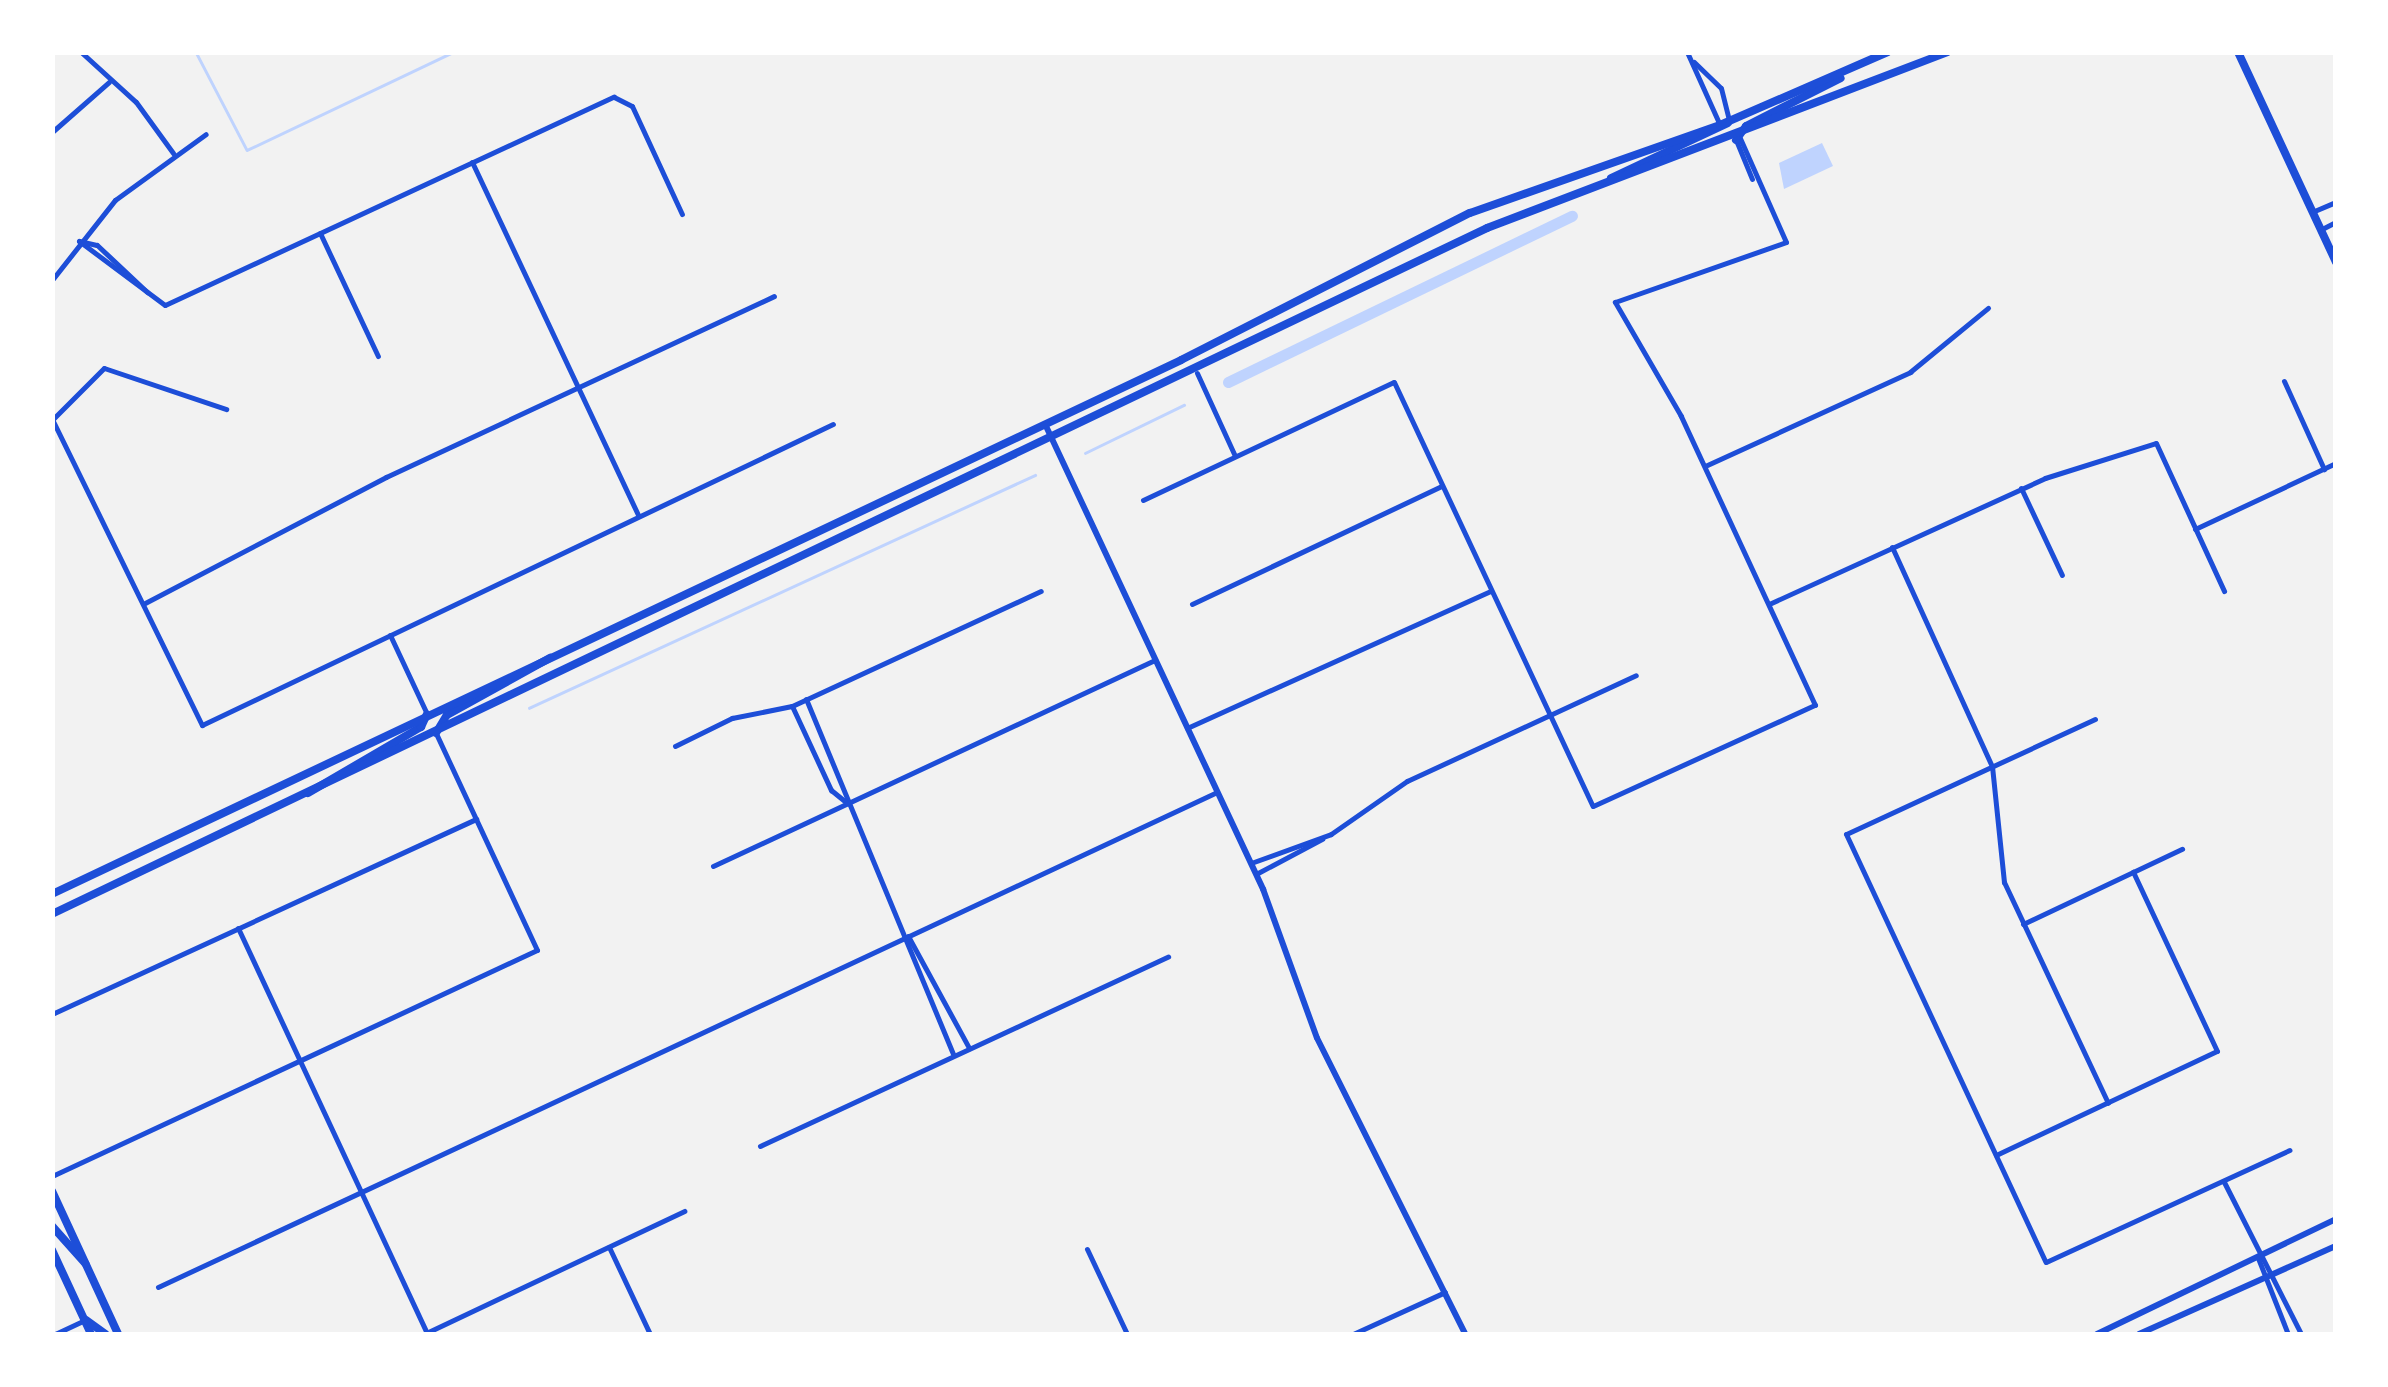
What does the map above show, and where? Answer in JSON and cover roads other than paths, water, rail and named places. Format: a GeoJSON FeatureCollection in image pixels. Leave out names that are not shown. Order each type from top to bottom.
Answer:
{"type":"FeatureCollection","features":[{"type":"Feature","properties":{"kind":"main road"},"geometry":{"type":"LineString","coordinates":[[52,894],[1045,424],[1470,212],[1724,123],[1888,52]]}},
{"type":"Feature","properties":{"kind":"main road"},"geometry":{"type":"LineString","coordinates":[[1604,184],[1738,139],[1947,52]]}},
{"type":"Feature","properties":{"kind":"main road"},"geometry":{"type":"LineString","coordinates":[[2238,52],[2336,262]]}},
{"type":"Feature","properties":{"kind":"main road"},"geometry":{"type":"LineString","coordinates":[[1738,139],[1849,70]]}},
{"type":"Feature","properties":{"kind":"main road"},"geometry":{"type":"LineString","coordinates":[[52,914],[1197,373],[1322,304],[1604,184],[1724,123]]}},
{"type":"Feature","properties":{"kind":"main road"},"geometry":{"type":"LineString","coordinates":[[436,733],[446,715],[554,655]]}},
{"type":"Feature","properties":{"kind":"main road"},"geometry":{"type":"LineString","coordinates":[[301,799],[422,727],[427,714]]}},
{"type":"Feature","properties":{"kind":"main road"},"geometry":{"type":"LineString","coordinates":[[52,1191],[118,1334]]}},
{"type":"Feature","properties":{"kind":"main road"},"geometry":{"type":"LineString","coordinates":[[52,1226],[85,1263]]}},
{"type":"Feature","properties":{"kind":"main road"},"geometry":{"type":"LineString","coordinates":[[52,1250],[92,1334]]}},
{"type":"Feature","properties":{"kind":"main road"},"geometry":{"type":"LineString","coordinates":[[85,1320],[105,1334]]}},
{"type":"Feature","properties":{"kind":"street"},"geometry":{"type":"LineString","coordinates":[[81,52],[173,153]]}},
{"type":"Feature","properties":{"kind":"street"},"geometry":{"type":"LineString","coordinates":[[1687,52],[1724,123]]}},
{"type":"Feature","properties":{"kind":"street"},"geometry":{"type":"LineString","coordinates":[[1692,61],[1715,79],[1724,123]]}},
{"type":"Feature","properties":{"kind":"street"},"geometry":{"type":"LineString","coordinates":[[1705,86],[1715,79]]}},
{"type":"Feature","properties":{"kind":"street"},"geometry":{"type":"LineString","coordinates":[[52,132],[110,82]]}},
{"type":"Feature","properties":{"kind":"street"},"geometry":{"type":"LineString","coordinates":[[78,241],[165,305],[472,162],[620,98],[682,214]]}},
{"type":"Feature","properties":{"kind":"street"},"geometry":{"type":"LineString","coordinates":[[52,280],[78,241],[173,153],[206,134]]}},
{"type":"Feature","properties":{"kind":"street"},"geometry":{"type":"LineString","coordinates":[[1143,500],[1394,382],[1593,806],[1815,705],[1704,466],[1615,302],[1786,242],[1752,179],[1738,139]]}},
{"type":"Feature","properties":{"kind":"street"},"geometry":{"type":"LineString","coordinates":[[472,162],[638,514]]}},
{"type":"Feature","properties":{"kind":"street"},"geometry":{"type":"LineString","coordinates":[[2312,212],[2336,202]]}},
{"type":"Feature","properties":{"kind":"street"},"geometry":{"type":"LineString","coordinates":[[2320,230],[2336,222]]}},
{"type":"Feature","properties":{"kind":"street"},"geometry":{"type":"LineString","coordinates":[[320,233],[378,356]]}},
{"type":"Feature","properties":{"kind":"street"},"geometry":{"type":"LineString","coordinates":[[78,241],[98,245],[147,292]]}},
{"type":"Feature","properties":{"kind":"street"},"geometry":{"type":"LineString","coordinates":[[146,602],[578,388],[774,296]]}},
{"type":"Feature","properties":{"kind":"street"},"geometry":{"type":"LineString","coordinates":[[1704,466],[1910,372],[1988,308]]}},
{"type":"Feature","properties":{"kind":"street"},"geometry":{"type":"LineString","coordinates":[[226,409],[104,368],[53,419],[146,602],[202,724],[833,424]]}},
{"type":"Feature","properties":{"kind":"street"},"geometry":{"type":"LineString","coordinates":[[1197,373],[1235,456]]}},
{"type":"Feature","properties":{"kind":"street"},"geometry":{"type":"LineString","coordinates":[[2284,381],[2324,469]]}},
{"type":"Feature","properties":{"kind":"street"},"geometry":{"type":"LineString","coordinates":[[1045,424],[1256,874],[1316,1038],[1465,1334]]}},
{"type":"Feature","properties":{"kind":"street"},"geometry":{"type":"LineString","coordinates":[[1769,604],[2021,488],[2156,443],[2224,590]]}},
{"type":"Feature","properties":{"kind":"street"},"geometry":{"type":"LineString","coordinates":[[2196,529],[2336,463]]}},
{"type":"Feature","properties":{"kind":"street"},"geometry":{"type":"LineString","coordinates":[[1192,604],[1442,486]]}},
{"type":"Feature","properties":{"kind":"street"},"geometry":{"type":"LineString","coordinates":[[2021,488],[2062,575]]}},
{"type":"Feature","properties":{"kind":"street"},"geometry":{"type":"LineString","coordinates":[[1892,548],[1992,766],[2000,864],[2022,924],[2108,1102]]}},
{"type":"Feature","properties":{"kind":"street"},"geometry":{"type":"LineString","coordinates":[[675,746],[732,718],[792,706],[1042,591]]}},
{"type":"Feature","properties":{"kind":"street"},"geometry":{"type":"LineString","coordinates":[[1187,728],[1491,591]]}},
{"type":"Feature","properties":{"kind":"street"},"geometry":{"type":"LineString","coordinates":[[390,635],[427,714]]}},
{"type":"Feature","properties":{"kind":"street"},"geometry":{"type":"LineString","coordinates":[[713,866],[1156,660]]}},
{"type":"Feature","properties":{"kind":"street"},"geometry":{"type":"LineString","coordinates":[[1256,874],[1324,836],[1402,784],[1636,675]]}},
{"type":"Feature","properties":{"kind":"street"},"geometry":{"type":"LineString","coordinates":[[806,699],[846,804],[908,936],[969,1048]]}},
{"type":"Feature","properties":{"kind":"street"},"geometry":{"type":"LineString","coordinates":[[792,706],[830,790],[846,804]]}},
{"type":"Feature","properties":{"kind":"street"},"geometry":{"type":"LineString","coordinates":[[2095,719],[1846,834],[2046,1262],[2290,1150]]}},
{"type":"Feature","properties":{"kind":"street"},"geometry":{"type":"LineString","coordinates":[[52,1176],[537,950],[436,733]]}},
{"type":"Feature","properties":{"kind":"street"},"geometry":{"type":"LineString","coordinates":[[158,1287],[1217,792]]}},
{"type":"Feature","properties":{"kind":"street"},"geometry":{"type":"LineString","coordinates":[[52,1014],[476,818]]}},
{"type":"Feature","properties":{"kind":"street"},"geometry":{"type":"LineString","coordinates":[[1251,864],[1324,836]]}},
{"type":"Feature","properties":{"kind":"street"},"geometry":{"type":"LineString","coordinates":[[2022,924],[2182,849]]}},
{"type":"Feature","properties":{"kind":"street"},"geometry":{"type":"LineString","coordinates":[[1996,1156],[2217,1051],[2133,872]]}},
{"type":"Feature","properties":{"kind":"street"},"geometry":{"type":"LineString","coordinates":[[238,928],[425,1334],[684,1212]]}},
{"type":"Feature","properties":{"kind":"street"},"geometry":{"type":"LineString","coordinates":[[908,936],[953,1055]]}},
{"type":"Feature","properties":{"kind":"street"},"geometry":{"type":"LineString","coordinates":[[760,1146],[1168,957]]}},
{"type":"Feature","properties":{"kind":"street"},"geometry":{"type":"LineString","coordinates":[[2224,1181],[2301,1334]]}},
{"type":"Feature","properties":{"kind":"street"},"geometry":{"type":"LineString","coordinates":[[2097,1334],[2336,1219]]}},
{"type":"Feature","properties":{"kind":"street"},"geometry":{"type":"LineString","coordinates":[[2139,1334],[2336,1246]]}},
{"type":"Feature","properties":{"kind":"street"},"geometry":{"type":"LineString","coordinates":[[610,1247],[650,1334]]}},
{"type":"Feature","properties":{"kind":"street"},"geometry":{"type":"LineString","coordinates":[[1087,1249],[1128,1334]]}},
{"type":"Feature","properties":{"kind":"street"},"geometry":{"type":"LineString","coordinates":[[2258,1255],[2262,1279],[2288,1334]]}},
{"type":"Feature","properties":{"kind":"street"},"geometry":{"type":"LineString","coordinates":[[1353,1334],[1445,1292]]}},
{"type":"Feature","properties":{"kind":"street"},"geometry":{"type":"LineString","coordinates":[[55,1334],[85,1320]]}},
{"type":"Feature","properties":{"kind":"water"},"geometry":{"type":"Polygon","coordinates":[[[1822,143],[1833,166],[1784,189],[1779,163],[1822,143]]]}},
{"type":"Feature","properties":{"kind":"waterway"},"geometry":{"type":"LineString","coordinates":[[196,52],[247,150],[453,52]]}},
{"type":"Feature","properties":{"kind":"waterway"},"geometry":{"type":"LineString","coordinates":[[1228,382],[1572,216]]}},
{"type":"Feature","properties":{"kind":"waterway"},"geometry":{"type":"LineString","coordinates":[[1085,453],[1184,405]]}},
{"type":"Feature","properties":{"kind":"waterway"},"geometry":{"type":"LineString","coordinates":[[529,708],[1035,475]]}}]}
